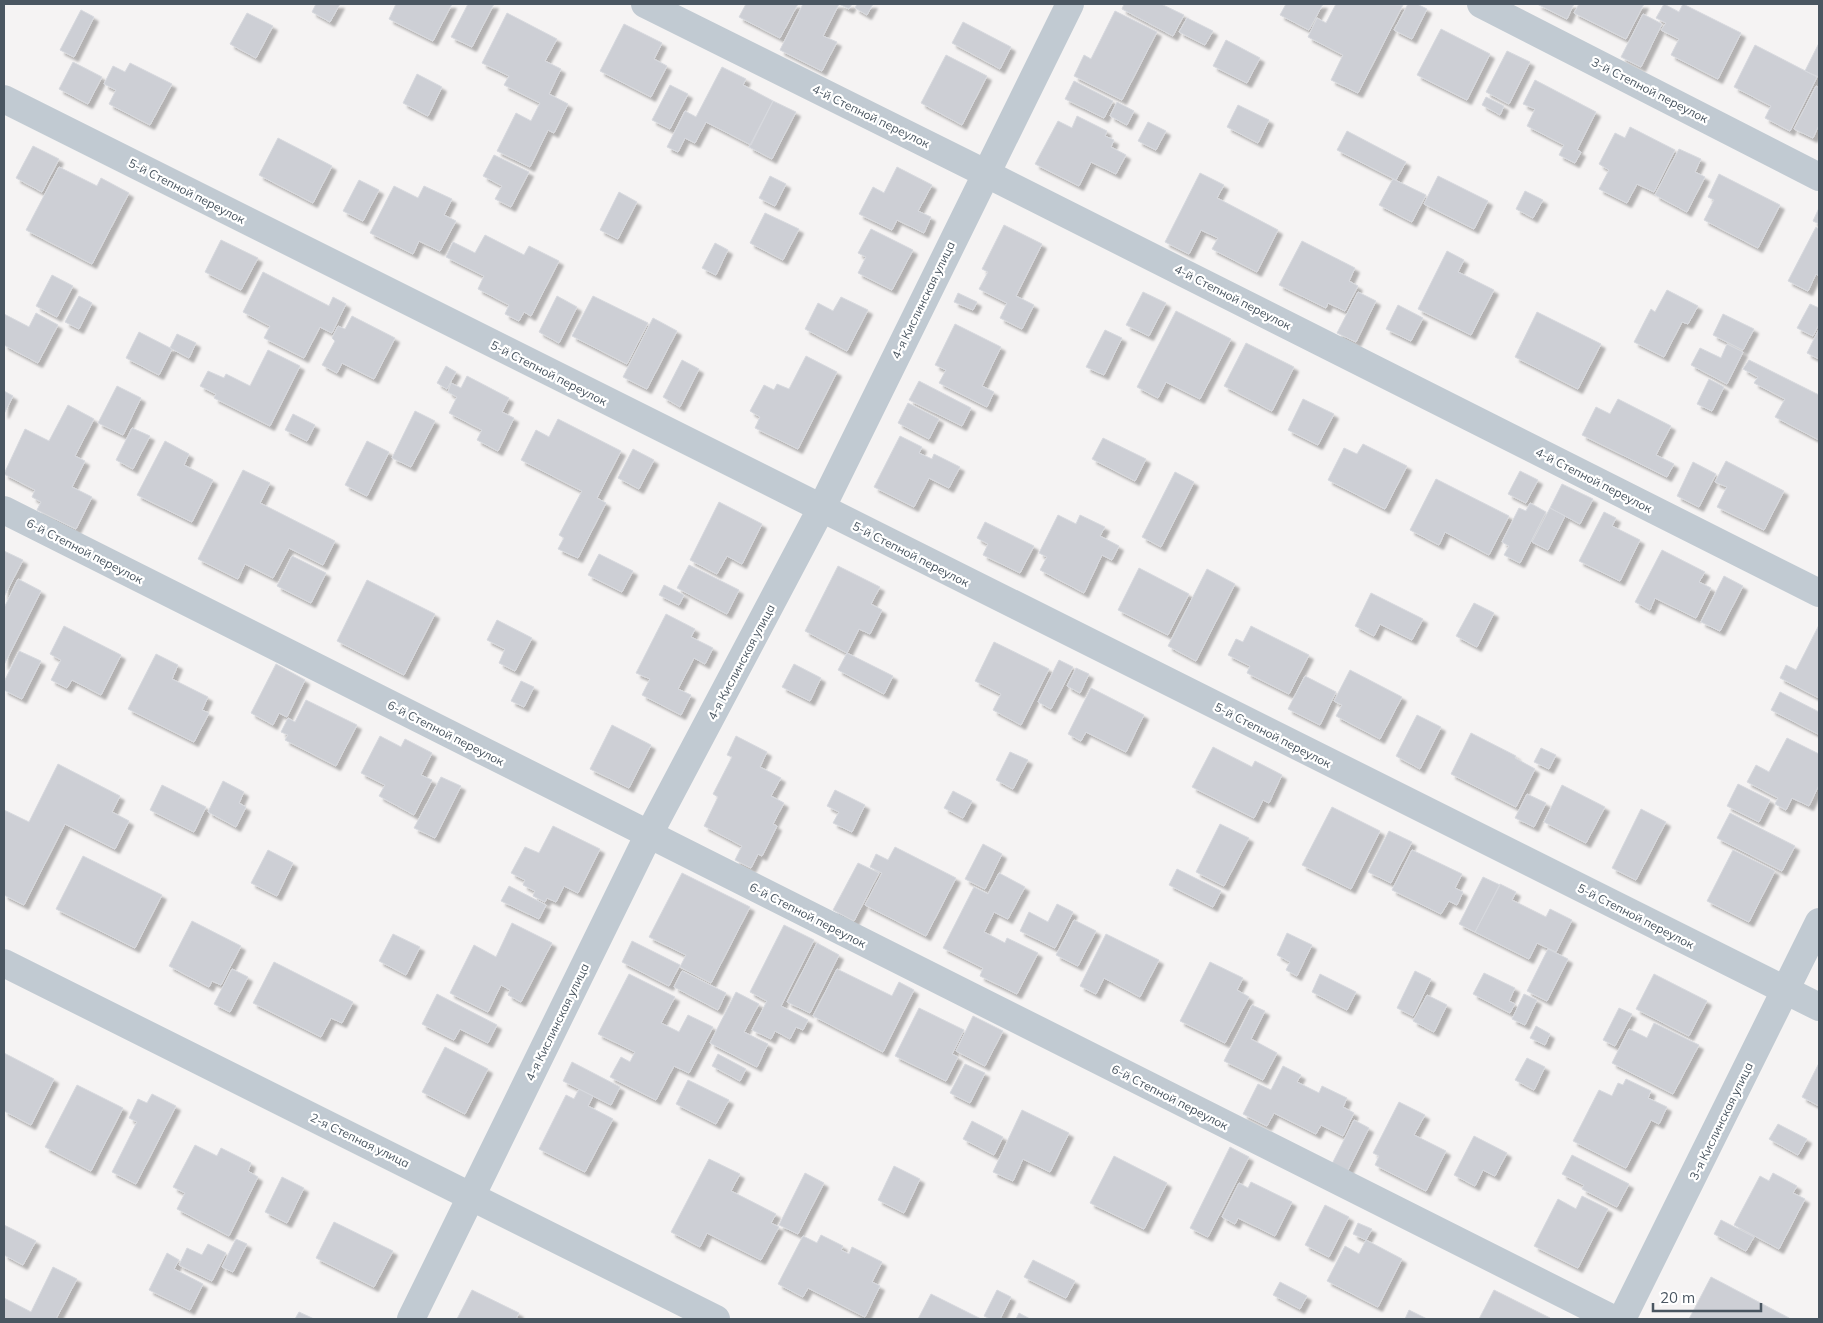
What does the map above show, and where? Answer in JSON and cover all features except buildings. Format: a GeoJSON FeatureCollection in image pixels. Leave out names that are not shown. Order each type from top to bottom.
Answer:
{"type":"FeatureCollection","features":[{"type":"Feature","properties":{"kind":"street","name":"4-й Степной переулок"},"geometry":{"type":"LineString","coordinates":[[645,4],[1819,593]]}},
{"type":"Feature","properties":{"kind":"street","name":"4-я Кислинская улица"},"geometry":{"type":"LineString","coordinates":[[411,1319],[649,834],[822,509],[985,173],[1070,4]]}},
{"type":"Feature","properties":{"kind":"street","name":"3-й Степной переулок"},"geometry":{"type":"LineString","coordinates":[[1480,4],[1819,177]]}},
{"type":"Feature","properties":{"kind":"street","name":"5-й Степной переулок"},"geometry":{"type":"LineString","coordinates":[[4,100],[1819,1008]]}},
{"type":"Feature","properties":{"kind":"street","name":"6-й Степной переулок"},"geometry":{"type":"LineString","coordinates":[[4,510],[649,834],[1624,1318]]}},
{"type":"Feature","properties":{"kind":"street","name":"3-я Кислинская улица"},"geometry":{"type":"LineString","coordinates":[[1624,1318],[1819,922]]}},
{"type":"Feature","properties":{"kind":"street","name":"2-я Степная улица"},"geometry":{"type":"LineString","coordinates":[[4,963],[716,1319]]}}]}
